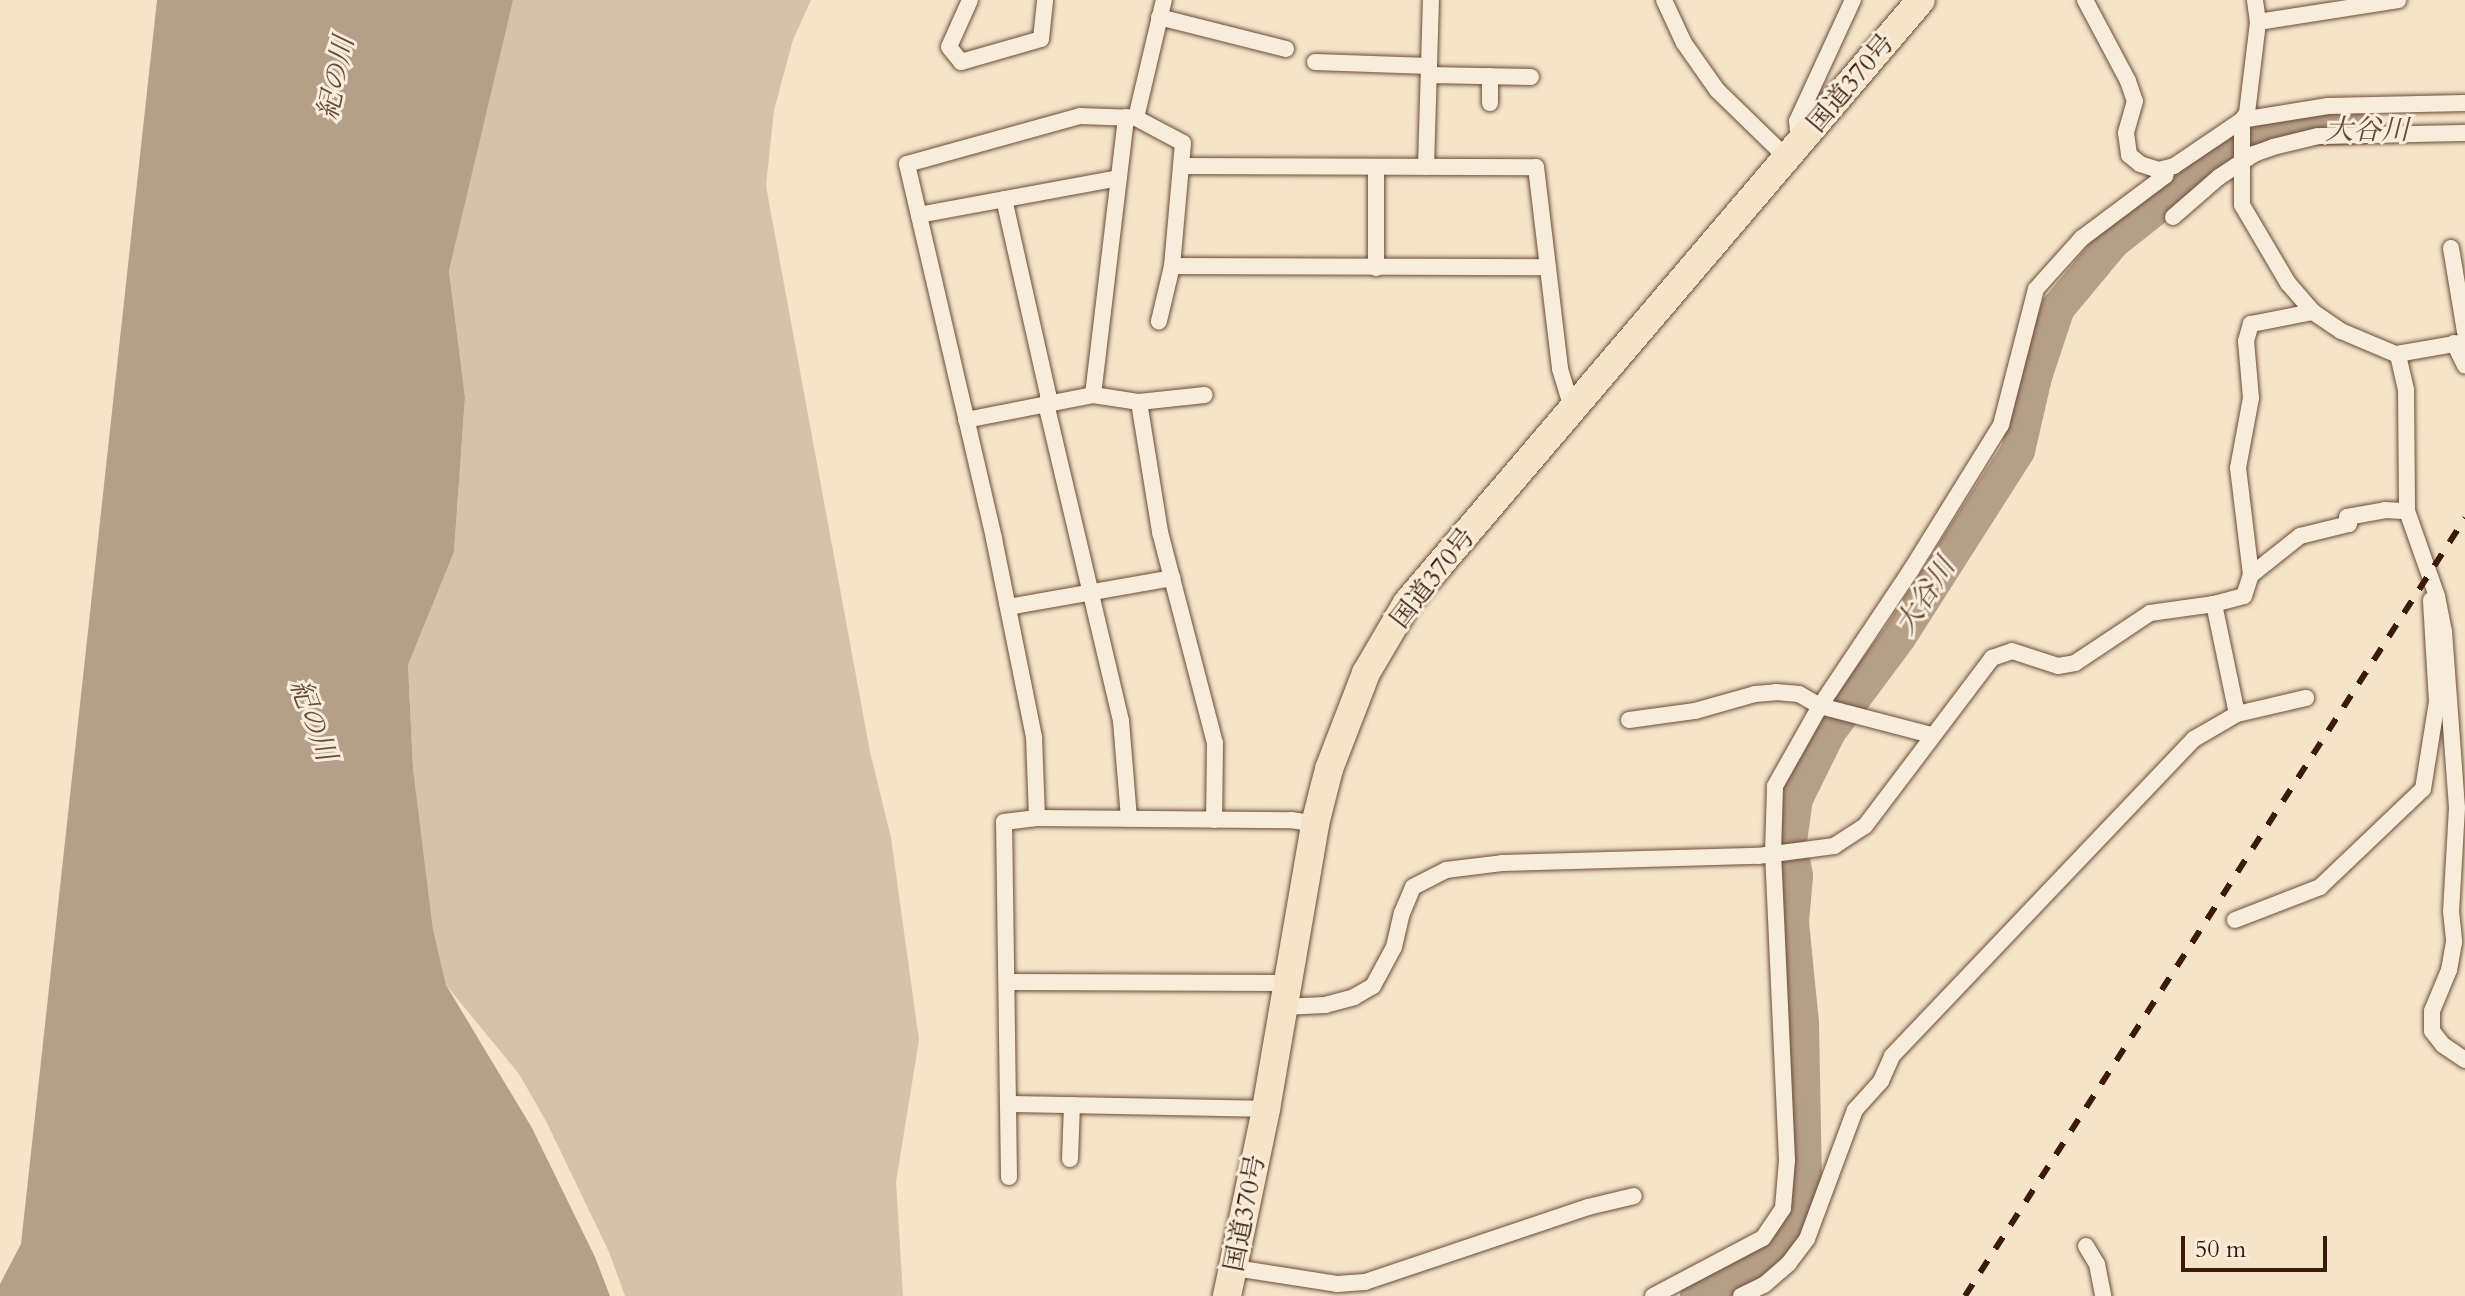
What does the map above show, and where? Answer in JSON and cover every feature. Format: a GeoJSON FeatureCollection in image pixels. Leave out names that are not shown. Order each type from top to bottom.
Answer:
{"type":"FeatureCollection","features":[{"type":"Feature","properties":{"kind":"highway","name":"国道370号"},"geometry":{"type":"LineString","coordinates":[[1227,1296],[1266,1109],[1315,824],[1329,769],[1366,673],[1407,603],[1921,0]]}},
{"type":"Feature","properties":{"kind":"street"},"geometry":{"type":"LineString","coordinates":[[970,0],[949,47],[961,62],[1041,39],[1045,0]]}},
{"type":"Feature","properties":{"kind":"street"},"geometry":{"type":"LineString","coordinates":[[1093,395],[1119,178],[1131,117],[1164,0]]}},
{"type":"Feature","properties":{"kind":"street"},"geometry":{"type":"LineString","coordinates":[[1426,167],[1431,0]]}},
{"type":"Feature","properties":{"kind":"street"},"geometry":{"type":"LineString","coordinates":[[1664,0],[1684,43],[1717,90],[1794,152]]}},
{"type":"Feature","properties":{"kind":"street"},"geometry":{"type":"LineString","coordinates":[[1794,152],[1797,121],[1853,0]]}},
{"type":"Feature","properties":{"kind":"street"},"geometry":{"type":"LineString","coordinates":[[2085,0],[2128,81],[2135,101],[2125,144],[2129,155],[2140,164],[2167,169],[2243,126],[2328,106],[2465,103]]}},
{"type":"Feature","properties":{"kind":"street"},"geometry":{"type":"LineString","coordinates":[[2255,0],[2258,22],[2243,126],[2242,205],[2288,283],[2313,312],[2341,331],[2397,354],[2461,339]]}},
{"type":"Feature","properties":{"kind":"street"},"geometry":{"type":"LineString","coordinates":[[2258,22],[2398,0]]}},
{"type":"Feature","properties":{"kind":"street"},"geometry":{"type":"LineString","coordinates":[[1159,17],[1286,49]]}},
{"type":"Feature","properties":{"kind":"street"},"geometry":{"type":"LineString","coordinates":[[1315,62],[1531,77]]}},
{"type":"Feature","properties":{"kind":"street"},"geometry":{"type":"LineString","coordinates":[[1490,76],[1490,103]]}},
{"type":"Feature","properties":{"kind":"street"},"geometry":{"type":"LineString","coordinates":[[1037,818],[1034,737],[1008,607],[907,164],[1080,116],[1131,117],[1183,143],[1172,266],[1159,321]]}},
{"type":"Feature","properties":{"kind":"street"},"geometry":{"type":"LineString","coordinates":[[2173,217],[2244,156],[2273,147],[2318,136],[2465,133]]}},
{"type":"Feature","properties":{"kind":"street"},"geometry":{"type":"LineString","coordinates":[[1181,166],[1536,167],[1560,369],[1572,408]]}},
{"type":"Feature","properties":{"kind":"street"},"geometry":{"type":"LineString","coordinates":[[1376,167],[1376,268]]}},
{"type":"Feature","properties":{"kind":"street"},"geometry":{"type":"LineString","coordinates":[[1653,1296],[1763,1238],[1783,1208],[1787,1160],[1773,854],[1775,786],[1820,706],[1911,570],[2001,425],[2036,289],[2082,238],[2165,176],[2167,169]]}},
{"type":"Feature","properties":{"kind":"street"},"geometry":{"type":"LineString","coordinates":[[919,215],[1119,178]]}},
{"type":"Feature","properties":{"kind":"street"},"geometry":{"type":"LineString","coordinates":[[1004,199],[1089,593],[1121,721],[1129,819]]}},
{"type":"Feature","properties":{"kind":"street"},"geometry":{"type":"LineString","coordinates":[[2451,248],[2465,366]]}},
{"type":"Feature","properties":{"kind":"street"},"geometry":{"type":"LineString","coordinates":[[1172,266],[1548,267]]}},
{"type":"Feature","properties":{"kind":"street"},"geometry":{"type":"LineString","coordinates":[[1007,982],[1285,995],[1325,1005],[1354,997],[1373,986],[1394,947],[1402,913],[1413,887],[1446,870],[1502,863],[1795,853],[1834,846],[1858,833],[1992,658],[2012,651],[2058,666],[2075,663],[2150,613],[2214,604],[2244,596],[2251,575],[2238,468],[2251,398],[2246,341],[2251,324],[2313,312]]}},
{"type":"Feature","properties":{"kind":"street"},"geometry":{"type":"LineString","coordinates":[[2397,354],[2406,390],[2407,511],[2436,592],[2444,631],[2457,808],[2458,910],[2449,970],[2432,1011],[2432,1031],[2443,1045],[2465,1060]]}},
{"type":"Feature","properties":{"kind":"street"},"geometry":{"type":"LineString","coordinates":[[966,420],[1093,395],[1139,402],[1205,395]]}},
{"type":"Feature","properties":{"kind":"street"},"geometry":{"type":"LineString","coordinates":[[1139,402],[1160,532],[1215,743],[1214,820]]}},
{"type":"Feature","properties":{"kind":"street"},"geometry":{"type":"LineString","coordinates":[[2251,575],[2300,536],[2349,524],[2347,517],[2385,510],[2407,511]]}},
{"type":"Feature","properties":{"kind":"street"},"geometry":{"type":"LineString","coordinates":[[1008,607],[1172,578]]}},
{"type":"Feature","properties":{"kind":"street"},"geometry":{"type":"LineString","coordinates":[[2235,920],[2320,887],[2423,789],[2437,702],[2429,603],[2436,592]]}},
{"type":"Feature","properties":{"kind":"street"},"geometry":{"type":"LineString","coordinates":[[2214,604],[2237,714]]}},
{"type":"Feature","properties":{"kind":"street"},"geometry":{"type":"LineString","coordinates":[[1629,720],[1695,711],[1755,694],[1776,692],[1799,694],[1820,706],[1931,735]]}},
{"type":"Feature","properties":{"kind":"street"},"geometry":{"type":"LineString","coordinates":[[1741,1296],[1764,1285],[1789,1263],[1807,1239],[1855,1110],[1881,1081],[1892,1056],[2194,739],[2237,714],[2306,698]]}},
{"type":"Feature","properties":{"kind":"street"},"geometry":{"type":"LineString","coordinates":[[1009,1177],[1004,822],[1037,818],[1291,820],[1315,824]]}},
{"type":"Feature","properties":{"kind":"street"},"geometry":{"type":"LineString","coordinates":[[1008,1104],[1266,1109]]}},
{"type":"Feature","properties":{"kind":"street"},"geometry":{"type":"LineString","coordinates":[[1070,1159],[1072,1105]]}},
{"type":"Feature","properties":{"kind":"street"},"geometry":{"type":"LineString","coordinates":[[1235,1268],[1337,1284],[1365,1282],[1588,1207],[1634,1196]]}},
{"type":"Feature","properties":{"kind":"street"},"geometry":{"type":"LineString","coordinates":[[2086,1246],[2097,1264],[2103,1296]]}},
{"type":"Feature","properties":{"kind":"shaded area"},"geometry":{"type":"Polygon","coordinates":[[[512,0],[811,0],[793,40],[774,110],[766,186],[870,752],[891,838],[919,1040],[896,1182],[903,1296],[625,1296],[609,1252],[546,1121],[519,1074],[446,985],[433,929],[413,768],[408,665],[454,552],[465,397],[449,271],[512,0]]]}},
{"type":"Feature","properties":{"kind":"water","name":"紀の川"},"geometry":{"type":"Polygon","coordinates":[[[157,0],[513,0],[449,271],[465,397],[454,552],[408,665],[413,768],[433,929],[446,985],[532,1128],[595,1257],[610,1296],[0,1296],[0,1284],[21,1244],[157,0]]]}},
{"type":"Feature","properties":{"kind":"waterway","name":"大谷川"},"geometry":{"type":"LineString","coordinates":[[1697,1296],[1764,1259],[1798,1227],[1805,1180],[1802,1023],[1792,922],[1796,876],[1790,841],[1796,799],[1829,732],[1900,636],[2018,451],[2035,377],[2058,308],[2113,242],[2174,194],[2226,160],[2277,130],[2361,128]]}},
{"type":"Feature","properties":{"kind":"railway"},"geometry":{"type":"LineString","coordinates":[[1965,1296],[2465,518]]}}]}
